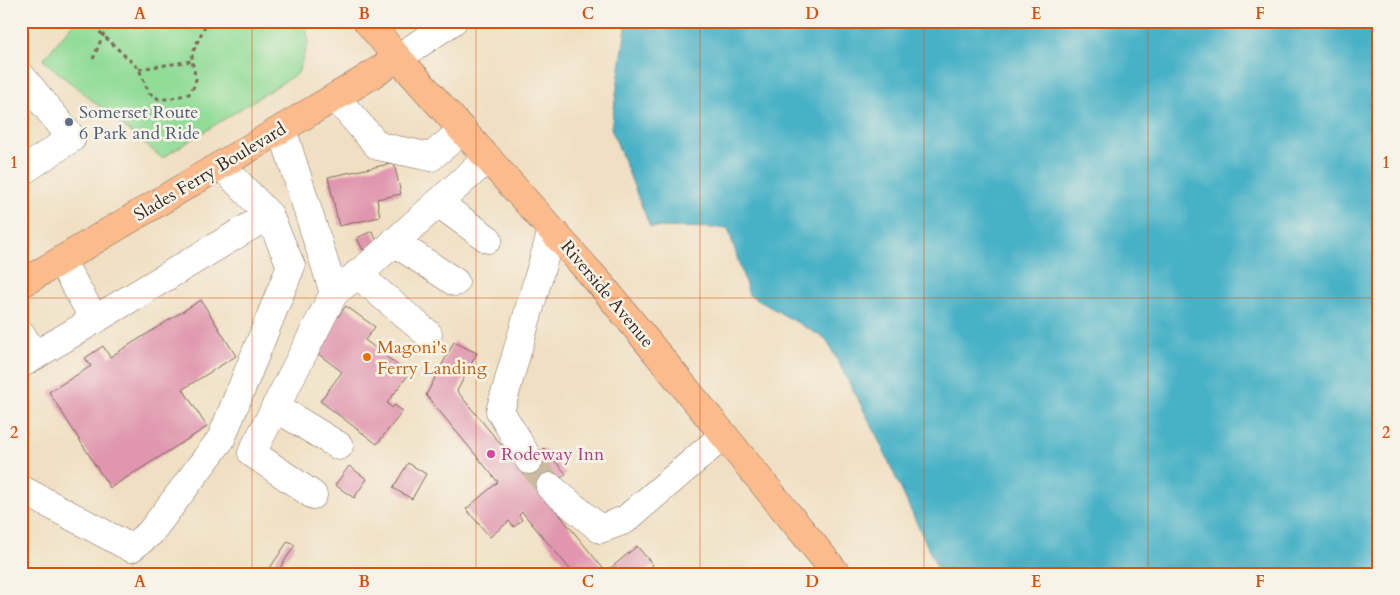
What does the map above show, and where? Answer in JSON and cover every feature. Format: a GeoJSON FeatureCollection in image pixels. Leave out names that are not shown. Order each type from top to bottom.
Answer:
{"type":"FeatureCollection","features":[{"type":"Feature","properties":{"kind":"main road","name":"Riverside Avenue"},"geometry":{"type":"LineString","coordinates":[[367,21],[602,286],[838,574]]}},
{"type":"Feature","properties":{"kind":"main road","name":"Slades Ferry Boulevard"},"geometry":{"type":"LineString","coordinates":[[21,284],[221,166],[398,58]]}},
{"type":"Feature","properties":{"kind":"street"},"geometry":{"type":"LineString","coordinates":[[398,58],[453,21]]}},
{"type":"Feature","properties":{"kind":"street"},"geometry":{"type":"LineString","coordinates":[[21,76],[72,138],[21,172]]}},
{"type":"Feature","properties":{"kind":"street"},"geometry":{"type":"LineString","coordinates":[[335,97],[378,146],[431,158],[463,130]]}},
{"type":"Feature","properties":{"kind":"street"},"geometry":{"type":"LineString","coordinates":[[282,129],[334,293]]}},
{"type":"Feature","properties":{"kind":"street"},"geometry":{"type":"LineString","coordinates":[[312,496],[252,453],[334,293],[488,158]]}},
{"type":"Feature","properties":{"kind":"street"},"geometry":{"type":"LineString","coordinates":[[21,489],[131,548],[150,532],[221,438],[291,266],[269,214],[221,166]]}},
{"type":"Feature","properties":{"kind":"street"},"geometry":{"type":"LineString","coordinates":[[438,203],[488,239]]}},
{"type":"Feature","properties":{"kind":"street"},"geometry":{"type":"LineString","coordinates":[[26,352],[95,320],[269,214]]}},
{"type":"Feature","properties":{"kind":"street"},"geometry":{"type":"LineString","coordinates":[[530,460],[500,411],[552,230]]}},
{"type":"Feature","properties":{"kind":"street"},"geometry":{"type":"LineString","coordinates":[[394,242],[454,282]]}},
{"type":"Feature","properties":{"kind":"street"},"geometry":{"type":"LineString","coordinates":[[61,261],[95,320]]}},
{"type":"Feature","properties":{"kind":"street"},"geometry":{"type":"LineString","coordinates":[[356,274],[428,334]]}},
{"type":"Feature","properties":{"kind":"street"},"geometry":{"type":"LineString","coordinates":[[275,407],[339,446]]}},
{"type":"Feature","properties":{"kind":"street"},"geometry":{"type":"LineString","coordinates":[[550,487],[600,530],[625,520],[724,435]]}},
{"type":"Feature","properties":{"kind":"path"},"geometry":{"type":"LineString","coordinates":[[88,21],[139,69],[149,93],[159,99],[189,94],[194,86],[196,79],[192,54],[207,21]]}},
{"type":"Feature","properties":{"kind":"path"},"geometry":{"type":"LineString","coordinates":[[93,59],[102,35],[114,21]]}},
{"type":"Feature","properties":{"kind":"path"},"geometry":{"type":"LineString","coordinates":[[139,69],[192,62]]}},
{"type":"Feature","properties":{"kind":"green space"},"geometry":{"type":"Polygon","coordinates":[[[75,21],[306,21],[308,43],[298,73],[162,158],[43,60],[75,21]]]}},
{"type":"Feature","properties":{"kind":"water"},"geometry":{"type":"Polygon","coordinates":[[[627,21],[1379,21],[1379,574],[940,574],[874,430],[826,339],[749,295],[728,228],[650,227],[611,128],[627,21]]]}},
{"type":"Feature","properties":{"kind":"building"},"geometry":{"type":"Polygon","coordinates":[[[394,163],[401,194],[377,199],[380,217],[339,226],[328,177],[394,163]]]}},
{"type":"Feature","properties":{"kind":"building"},"geometry":{"type":"Polygon","coordinates":[[[372,231],[378,243],[363,250],[357,238],[372,231]]]}},
{"type":"Feature","properties":{"kind":"building"},"geometry":{"type":"Polygon","coordinates":[[[201,300],[236,356],[183,389],[207,427],[110,488],[49,392],[91,366],[85,358],[103,346],[110,357],[201,300]]]}},
{"type":"Feature","properties":{"kind":"building"},"geometry":{"type":"Polygon","coordinates":[[[346,306],[375,327],[365,340],[409,374],[387,403],[392,408],[394,405],[403,411],[377,444],[320,401],[342,372],[313,350],[346,306]]]}},
{"type":"Feature","properties":{"kind":"building","name":"Rodeway Inn"},"geometry":{"type":"Polygon","coordinates":[[[454,342],[477,353],[457,391],[520,468],[544,448],[566,474],[542,493],[606,572],[637,546],[653,565],[642,574],[574,574],[522,512],[519,515],[522,520],[514,527],[509,521],[490,537],[466,509],[498,482],[426,395],[454,342]]]}},
{"type":"Feature","properties":{"kind":"building"},"geometry":{"type":"Polygon","coordinates":[[[408,463],[426,474],[412,499],[393,488],[408,463]]]}},
{"type":"Feature","properties":{"kind":"building"},"geometry":{"type":"Polygon","coordinates":[[[349,466],[367,479],[354,498],[335,485],[349,466]]]}},
{"type":"Feature","properties":{"kind":"building"},"geometry":{"type":"Polygon","coordinates":[[[288,541],[295,545],[276,574],[266,574],[288,541]]]}},
{"type":"Feature","properties":{"kind":"tunnel"},"geometry":{"type":"LineString","coordinates":[[529,460],[550,487]]}},
{"type":"Feature","properties":{"kind":"place","name":"Somerset Route 6 Park and Ride"},"geometry":{"type":"Point","coordinates":[69,122]}},
{"type":"Feature","properties":{"kind":"place","name":"Magoni's Ferry Landing"},"geometry":{"type":"Point","coordinates":[367,357]}},
{"type":"Feature","properties":{"kind":"place","name":"Rodeway Inn"},"geometry":{"type":"Point","coordinates":[491,454]}}]}
